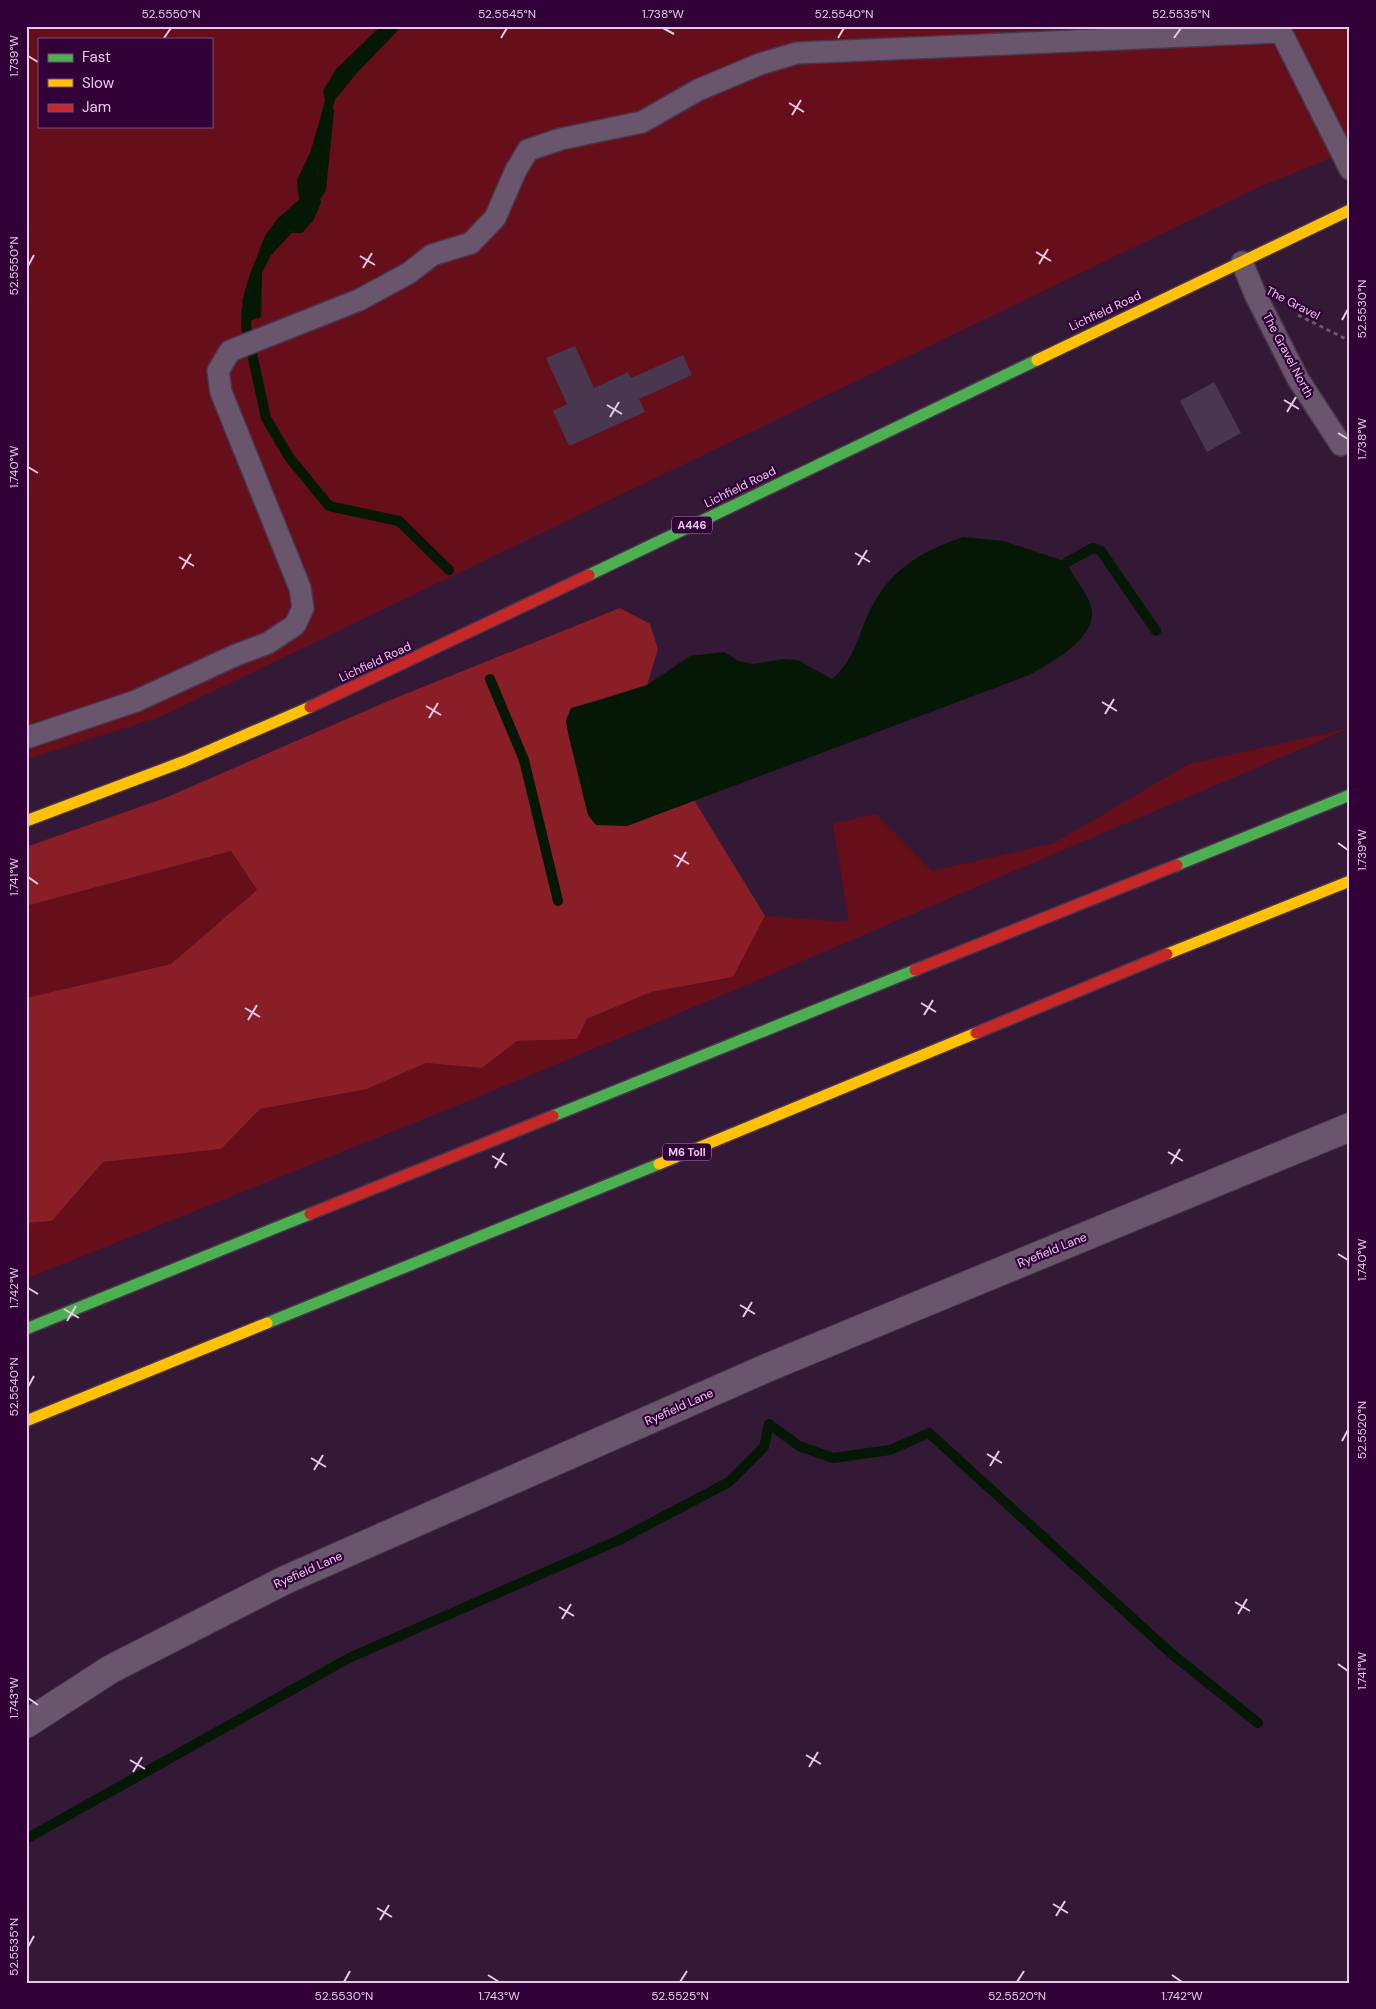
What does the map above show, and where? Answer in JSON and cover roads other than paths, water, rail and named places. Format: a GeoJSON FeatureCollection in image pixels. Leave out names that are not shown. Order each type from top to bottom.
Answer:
{"type":"FeatureCollection","features":[{"type":"Feature","properties":{"kind":"highway","name":"Lichfield Road"},"geometry":{"type":"LineString","coordinates":[[26,821],[149,776],[270,726],[505,616],[1350,210]]}},
{"type":"Feature","properties":{"kind":"highway"},"geometry":{"type":"LineString","coordinates":[[26,1330],[1350,795]]}},
{"type":"Feature","properties":{"kind":"highway","name":"M6 Toll"},"geometry":{"type":"LineString","coordinates":[[26,1421],[633,1175],[1171,952],[1350,881]]}},
{"type":"Feature","properties":{"kind":"street","name":"Ryefield Lane"},"geometry":{"type":"LineString","coordinates":[[26,1724],[111,1669],[285,1580],[769,1367],[1350,1127]]}},
{"type":"Feature","properties":{"kind":"lane"},"geometry":{"type":"LineString","coordinates":[[26,738],[136,701],[236,655],[268,643],[295,625],[303,608],[300,588],[221,392],[218,371],[230,351],[267,338],[359,300],[409,273],[432,255],[472,243],[495,218],[516,170],[528,150],[561,139],[642,122],[698,90],[760,64],[797,53],[1279,29],[1350,170]]}},
{"type":"Feature","properties":{"kind":"lane","name":"The Gravel North"},"geometry":{"type":"LineString","coordinates":[[1242,262],[1255,294],[1298,379],[1341,445]]}},
{"type":"Feature","properties":{"kind":"waterway"},"geometry":{"type":"LineString","coordinates":[[311,203],[321,189],[329,111]]}},
{"type":"Feature","properties":{"kind":"waterway"},"geometry":{"type":"LineString","coordinates":[[268,251],[294,223]]}},
{"type":"Feature","properties":{"kind":"waterway"},"geometry":{"type":"LineString","coordinates":[[247,308],[246,326],[266,418],[289,457],[329,506],[399,521],[449,570]]}},
{"type":"Feature","properties":{"kind":"waterway"},"geometry":{"type":"LineString","coordinates":[[1067,562],[1093,548],[1101,551],[1156,631]]}},
{"type":"Feature","properties":{"kind":"waterway"},"geometry":{"type":"LineString","coordinates":[[490,679],[524,760],[558,901]]}},
{"type":"Feature","properties":{"kind":"waterway"},"geometry":{"type":"LineString","coordinates":[[26,1839],[349,1658],[619,1540],[729,1482],[764,1447],[769,1424],[799,1446],[833,1458],[890,1450],[929,1433],[1173,1655],[1258,1723]]}}]}
